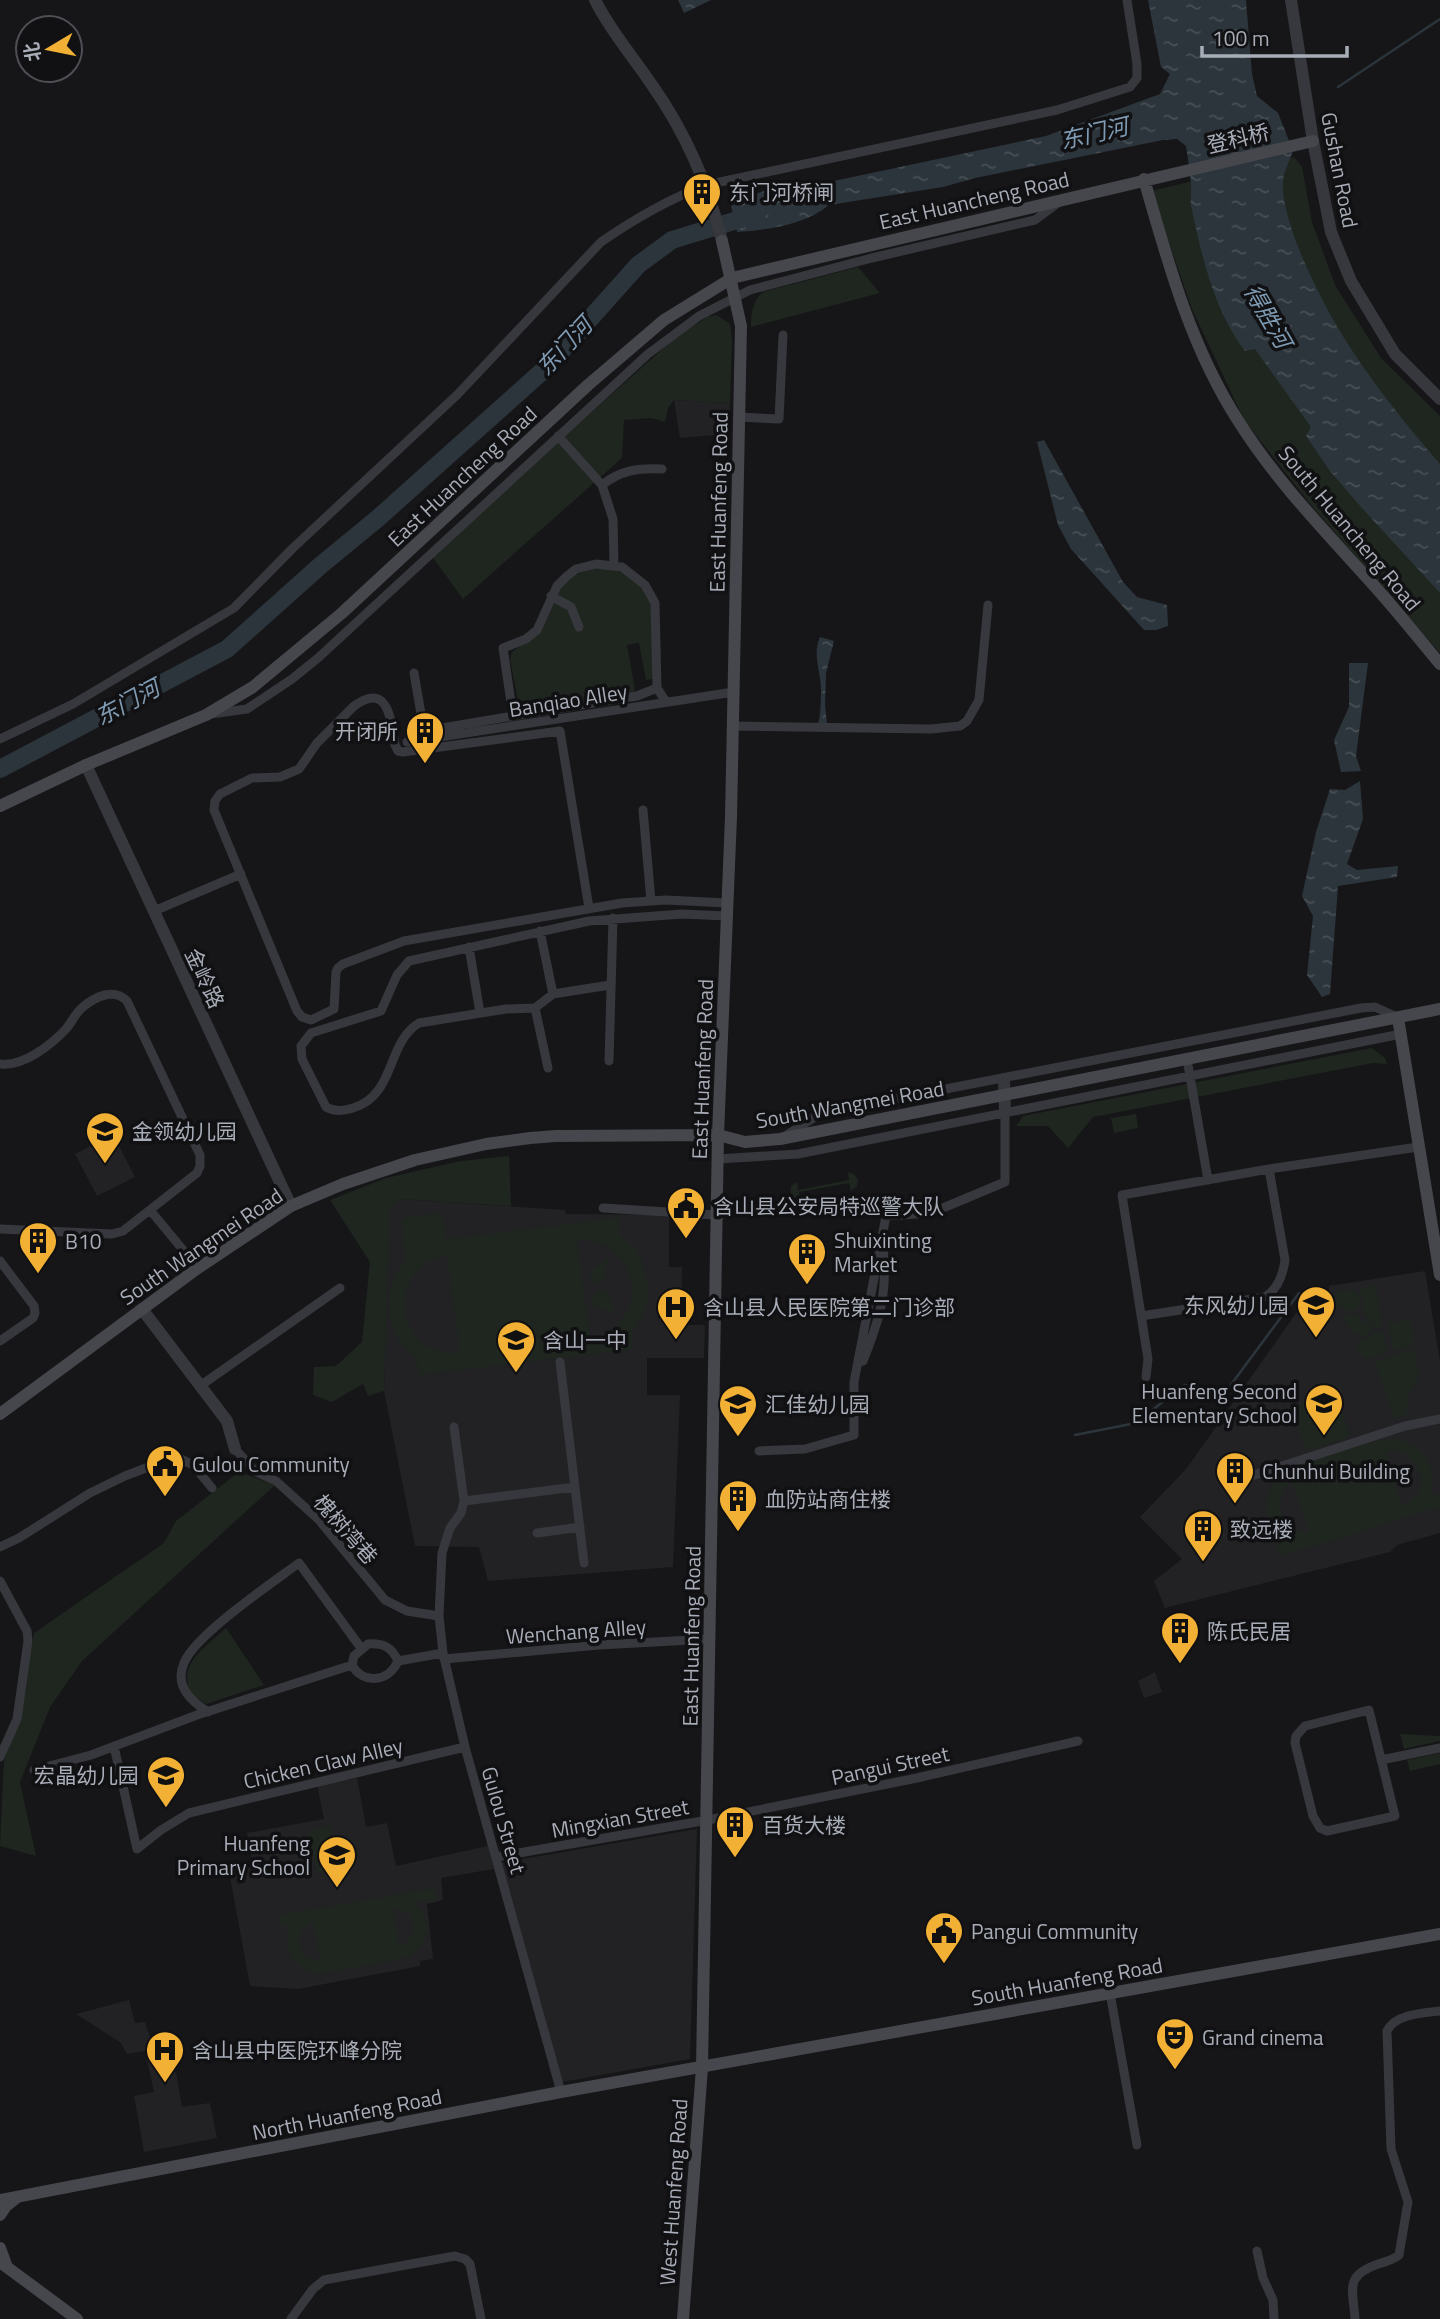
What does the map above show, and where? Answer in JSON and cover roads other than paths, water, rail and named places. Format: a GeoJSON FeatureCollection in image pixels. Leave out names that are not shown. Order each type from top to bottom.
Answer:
{"type":"FeatureCollection","features":[{"type":"Feature","properties":{"kind":"main road","name":"登科桥"},"geometry":{"type":"LineString","coordinates":[[1172,173],[1313,141]]}},
{"type":"Feature","properties":{"kind":"main road","name":"East Huancheng Road"},"geometry":{"type":"LineString","coordinates":[[0,806],[86,765],[206,715],[253,687],[342,613],[589,385],[664,320],[732,278],[1172,173]]}},
{"type":"Feature","properties":{"kind":"main road","name":"South Huancheng Road"},"geometry":{"type":"LineString","coordinates":[[1144,179],[1178,296],[1204,357],[1238,422],[1296,500],[1386,598],[1440,664]]}},
{"type":"Feature","properties":{"kind":"main road","name":"East Huanfeng Road"},"geometry":{"type":"LineString","coordinates":[[702,2068],[716,1215],[734,692],[741,326],[722,241]]}},
{"type":"Feature","properties":{"kind":"main road","name":"South Wangmei Road"},"geometry":{"type":"LineString","coordinates":[[0,1414],[198,1268],[291,1206],[343,1184],[415,1160],[500,1142],[556,1136],[718,1135],[745,1142],[780,1139],[1440,1009]]}},
{"type":"Feature","properties":{"kind":"main road","name":"South Wangmei Road"},"geometry":{"type":"LineString","coordinates":[[1311,1034],[1398,1018]]}},
{"type":"Feature","properties":{"kind":"main road"},"geometry":{"type":"LineString","coordinates":[[1398,1018],[1440,1275]]}},
{"type":"Feature","properties":{"kind":"main road","name":"South Huanfeng Road"},"geometry":{"type":"LineString","coordinates":[[702,2068],[1440,1934]]}},
{"type":"Feature","properties":{"kind":"main road","name":"North Huanfeng Road"},"geometry":{"type":"LineString","coordinates":[[0,2200],[561,2092],[702,2068]]}},
{"type":"Feature","properties":{"kind":"main road","name":"West Huanfeng Road"},"geometry":{"type":"LineString","coordinates":[[683,2319],[702,2068]]}},
{"type":"Feature","properties":{"kind":"main road"},"geometry":{"type":"LineString","coordinates":[[0,2215],[6,2206],[19,2196]]}},
{"type":"Feature","properties":{"kind":"main road"},"geometry":{"type":"LineString","coordinates":[[0,2248],[4,2265],[77,2319]]}},
{"type":"Feature","properties":{"kind":"street"},"geometry":{"type":"LineString","coordinates":[[595,0],[607,26],[652,85],[692,150],[712,201],[722,241]]}},
{"type":"Feature","properties":{"kind":"street"},"geometry":{"type":"LineString","coordinates":[[0,739],[73,704],[234,608],[302,539],[457,395],[601,242],[627,224],[680,195],[706,186],[1057,110],[1130,86],[1137,78],[1137,64],[1127,0]]}},
{"type":"Feature","properties":{"kind":"street","name":"Gushan Road"},"geometry":{"type":"LineString","coordinates":[[1291,0],[1313,141],[1331,232],[1351,281],[1395,354],[1440,398]]}},
{"type":"Feature","properties":{"kind":"street"},"geometry":{"type":"LineString","coordinates":[[206,715],[247,709],[292,679],[558,436],[668,338],[699,316],[736,296],[782,281],[1035,220],[1066,198]]}},
{"type":"Feature","properties":{"kind":"street"},"geometry":{"type":"LineString","coordinates":[[738,417],[779,419],[783,335]]}},
{"type":"Feature","properties":{"kind":"street"},"geometry":{"type":"LineString","coordinates":[[558,436],[602,485],[613,519],[614,565]]}},
{"type":"Feature","properties":{"kind":"street"},"geometry":{"type":"LineString","coordinates":[[602,485],[623,472],[645,468],[662,470]]}},
{"type":"Feature","properties":{"kind":"street"},"geometry":{"type":"LineString","coordinates":[[513,716],[503,648],[532,634],[541,622],[557,586],[576,569],[596,564],[614,565],[629,571],[640,579],[655,603],[657,688],[666,702]]}},
{"type":"Feature","properties":{"kind":"street"},"geometry":{"type":"LineString","coordinates":[[551,596],[571,607],[579,627]]}},
{"type":"Feature","properties":{"kind":"street"},"geometry":{"type":"LineString","coordinates":[[733,726],[931,729],[960,726],[967,721],[979,700],[988,605]]}},
{"type":"Feature","properties":{"kind":"street"},"geometry":{"type":"LineString","coordinates":[[415,673],[424,731],[637,696],[657,688]]}},
{"type":"Feature","properties":{"kind":"street","name":"Banqiao Alley"},"geometry":{"type":"LineString","coordinates":[[407,742],[734,692]]}},
{"type":"Feature","properties":{"kind":"street"},"geometry":{"type":"LineString","coordinates":[[589,908],[560,731],[403,752],[398,751],[395,745],[387,707],[383,701],[375,698],[361,701],[354,706],[317,743],[299,769],[280,777],[252,778],[220,794],[215,801],[214,810],[298,1011],[302,1017],[311,1020],[334,1009],[336,972],[343,964],[404,941],[589,908],[651,901],[727,910]]}},
{"type":"Feature","properties":{"kind":"street","name":"金岭路"},"geometry":{"type":"LineString","coordinates":[[86,765],[291,1206]]}},
{"type":"Feature","properties":{"kind":"street"},"geometry":{"type":"LineString","coordinates":[[643,810],[651,901]]}},
{"type":"Feature","properties":{"kind":"street"},"geometry":{"type":"LineString","coordinates":[[154,911],[241,874]]}},
{"type":"Feature","properties":{"kind":"street"},"geometry":{"type":"LineString","coordinates":[[610,985],[553,994],[535,1008],[419,1023],[411,1027],[381,1089],[369,1100],[349,1110],[332,1111],[326,1107],[302,1059],[301,1046],[311,1033],[381,1011],[397,975],[409,961],[540,931],[613,918],[727,910]]}},
{"type":"Feature","properties":{"kind":"street"},"geometry":{"type":"LineString","coordinates":[[609,1060],[613,918]]}},
{"type":"Feature","properties":{"kind":"street"},"geometry":{"type":"LineString","coordinates":[[540,931],[553,994]]}},
{"type":"Feature","properties":{"kind":"street"},"geometry":{"type":"LineString","coordinates":[[469,947],[480,1013]]}},
{"type":"Feature","properties":{"kind":"street"},"geometry":{"type":"LineString","coordinates":[[0,1064],[13,1063],[32,1056],[66,1029],[82,1007],[111,993],[120,994],[127,1001],[200,1155],[197,1173],[123,1231],[112,1234],[0,1229]]}},
{"type":"Feature","properties":{"kind":"street"},"geometry":{"type":"LineString","coordinates":[[780,1139],[828,1112],[1361,1008],[1375,1007],[1398,1018]]}},
{"type":"Feature","properties":{"kind":"street"},"geometry":{"type":"LineString","coordinates":[[535,1008],[548,1068]]}},
{"type":"Feature","properties":{"kind":"street"},"geometry":{"type":"LineString","coordinates":[[718,1158],[798,1154],[1401,1034]]}},
{"type":"Feature","properties":{"kind":"street"},"geometry":{"type":"LineString","coordinates":[[1187,1059],[1209,1180]]}},
{"type":"Feature","properties":{"kind":"street"},"geometry":{"type":"LineString","coordinates":[[759,1451],[804,1449],[854,1435],[854,1382],[886,1216],[931,1213],[1004,1182],[1004,1079]]}},
{"type":"Feature","properties":{"kind":"street"},"geometry":{"type":"LineString","coordinates":[[1146,1377],[1148,1360],[1122,1195],[1269,1169],[1418,1147]]}},
{"type":"Feature","properties":{"kind":"street"},"geometry":{"type":"LineString","coordinates":[[1141,1315],[1265,1297],[1271,1293],[1284,1271],[1284,1261],[1269,1169]]}},
{"type":"Feature","properties":{"kind":"street"},"geometry":{"type":"LineString","coordinates":[[604,1208],[716,1215]]}},
{"type":"Feature","properties":{"kind":"street"},"geometry":{"type":"LineString","coordinates":[[150,1210],[198,1268]]}},
{"type":"Feature","properties":{"kind":"street"},"geometry":{"type":"LineString","coordinates":[[0,1261],[34,1306],[35,1313],[33,1318],[0,1341]]}},
{"type":"Feature","properties":{"kind":"street"},"geometry":{"type":"LineString","coordinates":[[200,1386],[340,1288]]}},
{"type":"Feature","properties":{"kind":"street"},"geometry":{"type":"LineString","coordinates":[[142,1309],[227,1421],[235,1449]]}},
{"type":"Feature","properties":{"kind":"street"},"geometry":{"type":"LineString","coordinates":[[560,1362],[584,1563]]}},
{"type":"Feature","properties":{"kind":"street"},"geometry":{"type":"LineString","coordinates":[[1239,1480],[1405,1426],[1440,1419]]}},
{"type":"Feature","properties":{"kind":"street"},"geometry":{"type":"LineString","coordinates":[[454,1427],[464,1501],[575,1487]]}},
{"type":"Feature","properties":{"kind":"street","name":"槐树湾巷"},"geometry":{"type":"LineString","coordinates":[[235,1449],[256,1472],[276,1481],[319,1520],[385,1600],[407,1611],[439,1616]]}},
{"type":"Feature","properties":{"kind":"street"},"geometry":{"type":"LineString","coordinates":[[0,1547],[90,1493],[164,1461],[179,1458],[193,1465],[212,1488]]}},
{"type":"Feature","properties":{"kind":"street","name":"Gulou Street"},"geometry":{"type":"LineString","coordinates":[[464,1501],[461,1513],[450,1528],[442,1553],[439,1616],[444,1656],[465,1747],[561,2092]]}},
{"type":"Feature","properties":{"kind":"street"},"geometry":{"type":"LineString","coordinates":[[537,1533],[580,1527]]}},
{"type":"Feature","properties":{"kind":"street"},"geometry":{"type":"LineString","coordinates":[[208,1712],[193,1703],[182,1685],[183,1664],[190,1653],[225,1620],[299,1563],[361,1648]]}},
{"type":"Feature","properties":{"kind":"street"},"geometry":{"type":"LineString","coordinates":[[0,1581],[27,1631],[28,1641],[17,1719],[0,1757]]}},
{"type":"Feature","properties":{"kind":"street","name":"Wenchang Alley"},"geometry":{"type":"LineString","coordinates":[[398,1661],[710,1639]]}},
{"type":"Feature","properties":{"kind":"street"},"geometry":{"type":"LineString","coordinates":[[368,1644],[388,1646],[398,1661],[394,1671],[373,1680],[357,1674],[352,1665],[354,1656],[368,1644]]}},
{"type":"Feature","properties":{"kind":"street"},"geometry":{"type":"LineString","coordinates":[[33,1770],[114,1746],[352,1665]]}},
{"type":"Feature","properties":{"kind":"street"},"geometry":{"type":"LineString","coordinates":[[1369,1710],[1381,1760],[1395,1816],[1333,1831],[1320,1828],[1313,1816],[1295,1743],[1299,1731],[1305,1726],[1369,1710]]}},
{"type":"Feature","properties":{"kind":"street","name":"Pangui Street"},"geometry":{"type":"LineString","coordinates":[[708,1820],[916,1778],[1078,1741]]}},
{"type":"Feature","properties":{"kind":"street","name":"Chicken Claw Alley"},"geometry":{"type":"LineString","coordinates":[[114,1746],[137,1849],[189,1814],[465,1747]]}},
{"type":"Feature","properties":{"kind":"street"},"geometry":{"type":"LineString","coordinates":[[1381,1760],[1440,1748]]}},
{"type":"Feature","properties":{"kind":"street","name":"Mingxian Street"},"geometry":{"type":"LineString","coordinates":[[496,1857],[708,1820]]}},
{"type":"Feature","properties":{"kind":"street"},"geometry":{"type":"LineString","coordinates":[[1110,1993],[1138,2145]]}},
{"type":"Feature","properties":{"kind":"street"},"geometry":{"type":"LineString","coordinates":[[1355,2319],[1355,2276],[1399,2255],[1408,2206],[1391,2148],[1387,2031],[1391,2024],[1399,2019],[1440,2011]]}},
{"type":"Feature","properties":{"kind":"street"},"geometry":{"type":"LineString","coordinates":[[1257,2251],[1263,2278],[1273,2300],[1274,2319]]}},
{"type":"Feature","properties":{"kind":"street"},"geometry":{"type":"LineString","coordinates":[[291,2319],[313,2289],[324,2280],[455,2256],[471,2264],[481,2319]]}},
{"type":"Feature","properties":{"kind":"water"},"geometry":{"type":"Polygon","coordinates":[[[678,0],[711,0],[684,13],[678,0]]]}},
{"type":"Feature","properties":{"kind":"water","name":"得胜河"},"geometry":{"type":"Polygon","coordinates":[[[1148,0],[1246,0],[1252,74],[1257,96],[1278,113],[1293,151],[1283,181],[1284,196],[1297,244],[1310,276],[1341,333],[1377,387],[1440,464],[1440,593],[1330,471],[1306,436],[1311,427],[1255,349],[1245,351],[1234,335],[1217,300],[1204,262],[1191,205],[1186,146],[1177,139],[975,178],[943,187],[829,205],[797,222],[737,232],[731,206],[761,192],[782,186],[815,185],[1046,136],[1160,94],[1170,74],[1161,67],[1148,0]]]}},
{"type":"Feature","properties":{"kind":"water"},"geometry":{"type":"Polygon","coordinates":[[[1044,440],[1123,582],[1137,597],[1167,605],[1168,626],[1144,630],[1071,549],[1058,525],[1037,442],[1044,440]]]}},
{"type":"Feature","properties":{"kind":"water"},"geometry":{"type":"Polygon","coordinates":[[[820,637],[834,641],[826,673],[827,724],[818,724],[821,689],[817,650],[820,637]]]}},
{"type":"Feature","properties":{"kind":"water"},"geometry":{"type":"Polygon","coordinates":[[[1349,663],[1368,663],[1356,756],[1361,771],[1341,772],[1334,740],[1349,707],[1349,663]]]}},
{"type":"Feature","properties":{"kind":"water"},"geometry":{"type":"Polygon","coordinates":[[[1360,781],[1363,819],[1347,864],[1357,870],[1398,866],[1397,877],[1338,886],[1330,994],[1322,997],[1307,975],[1313,916],[1302,896],[1316,832],[1330,789],[1345,790],[1360,781]]]}},
{"type":"Feature","properties":{"kind":"waterway"},"geometry":{"type":"LineString","coordinates":[[1338,87],[1440,19]]}},
{"type":"Feature","properties":{"kind":"waterway","name":"东门河"},"geometry":{"type":"LineString","coordinates":[[0,769],[227,649],[547,367],[638,265],[672,240],[757,214]]}},
{"type":"Feature","properties":{"kind":"waterway"},"geometry":{"type":"LineString","coordinates":[[1075,1435],[1136,1423],[1184,1385],[1227,1390],[1299,1293]]}},
{"type":"Feature","properties":{"kind":"place","name":"东门河桥闸"},"geometry":{"type":"Point","coordinates":[702,226]}},
{"type":"Feature","properties":{"kind":"place","name":"开闭所"},"geometry":{"type":"Point","coordinates":[425,765]}},
{"type":"Feature","properties":{"kind":"place","name":"金领幼儿园"},"geometry":{"type":"Point","coordinates":[105,1165]}},
{"type":"Feature","properties":{"kind":"place","name":"含山县公安局特巡警大队"},"geometry":{"type":"Point","coordinates":[686,1240]}},
{"type":"Feature","properties":{"kind":"place","name":"B10"},"geometry":{"type":"Point","coordinates":[38,1275]}},
{"type":"Feature","properties":{"kind":"place","name":"Shuixinting Market"},"geometry":{"type":"Point","coordinates":[807,1286]}},
{"type":"Feature","properties":{"kind":"place","name":"东风幼儿园"},"geometry":{"type":"Point","coordinates":[1316,1339]}},
{"type":"Feature","properties":{"kind":"place","name":"含山县人民医院第二门诊部"},"geometry":{"type":"Point","coordinates":[676,1341]}},
{"type":"Feature","properties":{"kind":"place","name":"含山一中"},"geometry":{"type":"Point","coordinates":[516,1374]}},
{"type":"Feature","properties":{"kind":"place","name":"Huanfeng Second Elementary School"},"geometry":{"type":"Point","coordinates":[1324,1437]}},
{"type":"Feature","properties":{"kind":"place","name":"汇佳幼儿园"},"geometry":{"type":"Point","coordinates":[738,1438]}},
{"type":"Feature","properties":{"kind":"place","name":"Gulou Community"},"geometry":{"type":"Point","coordinates":[165,1498]}},
{"type":"Feature","properties":{"kind":"place","name":"Chunhui Building"},"geometry":{"type":"Point","coordinates":[1235,1505]}},
{"type":"Feature","properties":{"kind":"place","name":"血防站商住楼"},"geometry":{"type":"Point","coordinates":[738,1533]}},
{"type":"Feature","properties":{"kind":"place","name":"致远楼"},"geometry":{"type":"Point","coordinates":[1203,1563]}},
{"type":"Feature","properties":{"kind":"place","name":"陈氏民居"},"geometry":{"type":"Point","coordinates":[1180,1665]}},
{"type":"Feature","properties":{"kind":"place","name":"宏晶幼儿园"},"geometry":{"type":"Point","coordinates":[166,1809]}},
{"type":"Feature","properties":{"kind":"place","name":"百货大楼"},"geometry":{"type":"Point","coordinates":[735,1859]}},
{"type":"Feature","properties":{"kind":"place","name":"Huanfeng Primary School"},"geometry":{"type":"Point","coordinates":[337,1889]}},
{"type":"Feature","properties":{"kind":"place","name":"Pangui Community"},"geometry":{"type":"Point","coordinates":[944,1965]}},
{"type":"Feature","properties":{"kind":"place","name":"Grand cinema"},"geometry":{"type":"Point","coordinates":[1175,2071]}},
{"type":"Feature","properties":{"kind":"place","name":"含山县中医院环峰分院"},"geometry":{"type":"Point","coordinates":[165,2084]}}]}
